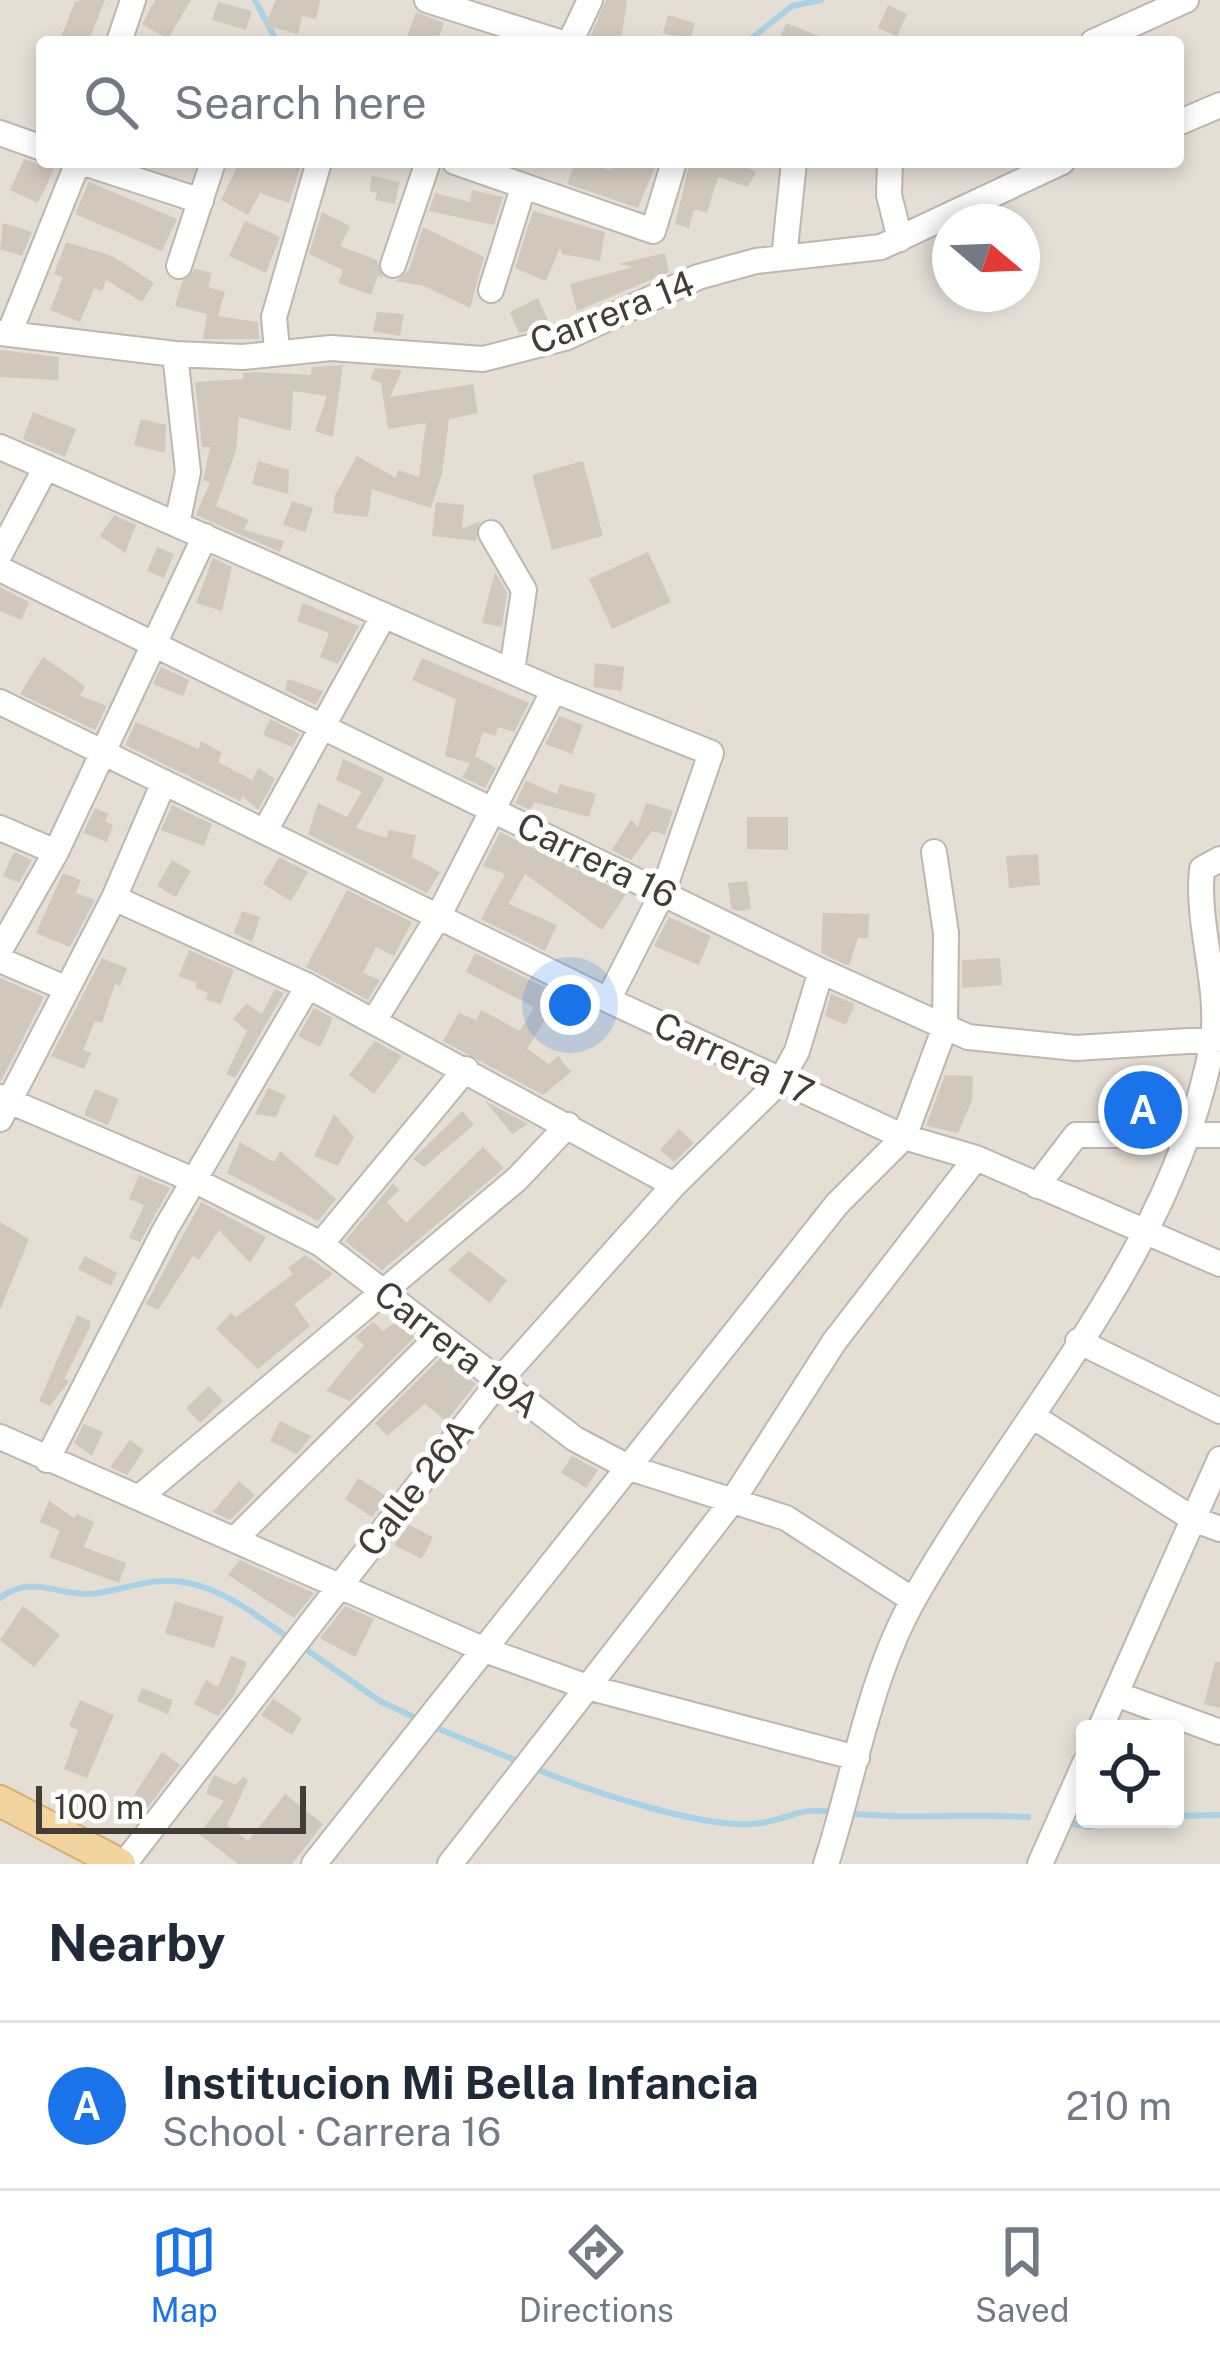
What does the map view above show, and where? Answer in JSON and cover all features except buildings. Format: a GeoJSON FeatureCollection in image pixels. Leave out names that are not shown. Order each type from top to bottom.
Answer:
{"type":"FeatureCollection","features":[{"type":"Feature","properties":{"kind":"main road"},"geometry":{"type":"LineString","coordinates":[[0,1801],[108,1861]]}},
{"type":"Feature","properties":{"kind":"street"},"geometry":{"type":"LineString","coordinates":[[121,36],[133,0]]}},
{"type":"Feature","properties":{"kind":"street"},"geometry":{"type":"LineString","coordinates":[[427,0],[478,7],[546,36]]}},
{"type":"Feature","properties":{"kind":"street"},"geometry":{"type":"LineString","coordinates":[[573,36],[590,0]]}},
{"type":"Feature","properties":{"kind":"street"},"geometry":{"type":"LineString","coordinates":[[1106,36],[1186,0]]}},
{"type":"Feature","properties":{"kind":"street"},"geometry":{"type":"LineString","coordinates":[[1184,120],[1220,105]]}},
{"type":"Feature","properties":{"kind":"street"},"geometry":{"type":"LineString","coordinates":[[0,133],[36,146]]}},
{"type":"Feature","properties":{"kind":"street"},"geometry":{"type":"LineString","coordinates":[[5,333],[76,168]]}},
{"type":"Feature","properties":{"kind":"street"},"geometry":{"type":"LineString","coordinates":[[98,168],[201,201]]}},
{"type":"Feature","properties":{"kind":"street"},"geometry":{"type":"LineString","coordinates":[[179,266],[211,168]]}},
{"type":"Feature","properties":{"kind":"street"},"geometry":{"type":"LineString","coordinates":[[277,350],[274,317],[317,168]]}},
{"type":"Feature","properties":{"kind":"street"},"geometry":{"type":"LineString","coordinates":[[393,266],[426,168]]}},
{"type":"Feature","properties":{"kind":"street"},"geometry":{"type":"LineString","coordinates":[[471,168],[653,231],[672,168]]}},
{"type":"Feature","properties":{"kind":"street"},"geometry":{"type":"LineString","coordinates":[[784,258],[793,168]]}},
{"type":"Feature","properties":{"kind":"street"},"geometry":{"type":"LineString","coordinates":[[890,168],[889,195],[900,239]]}},
{"type":"Feature","properties":{"kind":"street","name":"Carrera 14"},"geometry":{"type":"LineString","coordinates":[[5,333],[176,354],[413,350],[483,359],[565,338],[698,277],[784,258],[881,247],[1049,168]]}},
{"type":"Feature","properties":{"kind":"street"},"geometry":{"type":"LineString","coordinates":[[491,290],[524,188]]}},
{"type":"Feature","properties":{"kind":"street"},"geometry":{"type":"LineString","coordinates":[[176,354],[188,472],[177,524]]}},
{"type":"Feature","properties":{"kind":"street"},"geometry":{"type":"LineString","coordinates":[[0,447],[554,690],[711,753],[663,892],[608,1000]]}},
{"type":"Feature","properties":{"kind":"street"},"geometry":{"type":"LineString","coordinates":[[0,554],[46,467]]}},
{"type":"Feature","properties":{"kind":"street"},"geometry":{"type":"LineString","coordinates":[[491,533],[524,590],[512,670]]}},
{"type":"Feature","properties":{"kind":"street"},"geometry":{"type":"LineString","coordinates":[[0,950],[56,852],[206,536]]}},
{"type":"Feature","properties":{"kind":"street","name":"Carrera 16"},"geometry":{"type":"LineString","coordinates":[[0,568],[821,971],[968,1037],[1076,1048],[1217,1040]]}},
{"type":"Feature","properties":{"kind":"street"},"geometry":{"type":"LineString","coordinates":[[265,831],[384,615]]}},
{"type":"Feature","properties":{"kind":"street"},"geometry":{"type":"LineString","coordinates":[[374,1021],[438,917],[554,690]]}},
{"type":"Feature","properties":{"kind":"street","name":"Carrera 17"},"geometry":{"type":"LineString","coordinates":[[0,702],[608,1000],[904,1137],[976,1158],[1220,1264]]}},
{"type":"Feature","properties":{"kind":"street"},"geometry":{"type":"LineString","coordinates":[[3,1106],[114,898],[164,782]]}},
{"type":"Feature","properties":{"kind":"street"},"geometry":{"type":"LineString","coordinates":[[0,829],[56,852]]}},
{"type":"Feature","properties":{"kind":"street"},"geometry":{"type":"LineString","coordinates":[[314,1864],[837,1204],[904,1137],[945,1027],[946,933],[934,852]]}},
{"type":"Feature","properties":{"kind":"street"},"geometry":{"type":"LineString","coordinates":[[830,1852],[857,1758],[913,1600],[1034,1417],[1142,1232],[1186,1134],[1217,1040],[1215,966],[1200,886],[1202,868],[1220,859]]}},
{"type":"Feature","properties":{"kind":"street"},"geometry":{"type":"LineString","coordinates":[[114,898],[308,986],[674,1185]]}},
{"type":"Feature","properties":{"kind":"street"},"geometry":{"type":"LineString","coordinates":[[0,961],[65,988]]}},
{"type":"Feature","properties":{"kind":"street"},"geometry":{"type":"LineString","coordinates":[[781,1079],[797,1051],[821,971]]}},
{"type":"Feature","properties":{"kind":"street"},"geometry":{"type":"LineString","coordinates":[[47,1460],[118,1316],[308,986]]}},
{"type":"Feature","properties":{"kind":"street"},"geometry":{"type":"LineString","coordinates":[[321,1244],[466,1069]]}},
{"type":"Feature","properties":{"kind":"street","name":"Calle 26A"},"geometry":{"type":"LineString","coordinates":[[108,1861],[277,1663],[500,1380],[674,1185],[781,1079]]}},
{"type":"Feature","properties":{"kind":"street","name":"Carrera 19A"},"geometry":{"type":"LineString","coordinates":[[3,1106],[198,1182],[321,1244],[575,1439],[630,1468],[786,1519],[913,1600]]}},
{"type":"Feature","properties":{"kind":"street"},"geometry":{"type":"LineString","coordinates":[[141,1496],[517,1180],[568,1124]]}},
{"type":"Feature","properties":{"kind":"street"},"geometry":{"type":"LineString","coordinates":[[1037,1186],[1076,1135],[1220,1135]]}},
{"type":"Feature","properties":{"kind":"street"},"geometry":{"type":"LineString","coordinates":[[450,1864],[731,1503],[834,1342],[976,1158]]}},
{"type":"Feature","properties":{"kind":"street"},"geometry":{"type":"LineString","coordinates":[[236,1538],[439,1336]]}},
{"type":"Feature","properties":{"kind":"street"},"geometry":{"type":"LineString","coordinates":[[1078,1341],[1220,1411]]}},
{"type":"Feature","properties":{"kind":"street"},"geometry":{"type":"LineString","coordinates":[[1034,1417],[1193,1519],[1220,1529]]}},
{"type":"Feature","properties":{"kind":"street"},"geometry":{"type":"LineString","coordinates":[[0,1437],[485,1650],[587,1687],[857,1758]]}},
{"type":"Feature","properties":{"kind":"street"},"geometry":{"type":"LineString","coordinates":[[1104,1720],[1220,1459]]}},
{"type":"Feature","properties":{"kind":"street"},"geometry":{"type":"LineString","coordinates":[[1116,1694],[1220,1732]]}},
{"type":"Feature","properties":{"kind":"street"},"geometry":{"type":"LineString","coordinates":[[1040,1864],[1076,1783]]}},
{"type":"Feature","properties":{"kind":"shaded area"},"geometry":{"type":"Polygon","coordinates":[[[0,0],[1220,0],[1220,1864],[0,1864],[0,0]]]}},
{"type":"Feature","properties":{"kind":"waterway"},"geometry":{"type":"LineString","coordinates":[[255,0],[274,36]]}},
{"type":"Feature","properties":{"kind":"waterway"},"geometry":{"type":"LineString","coordinates":[[754,36],[792,6],[821,0]]}},
{"type":"Feature","properties":{"kind":"waterway"},"geometry":{"type":"LineString","coordinates":[[0,1598],[33,1586],[89,1594],[152,1582],[189,1583],[235,1602],[290,1639]]}},
{"type":"Feature","properties":{"kind":"waterway"},"geometry":{"type":"LineString","coordinates":[[301,1646],[380,1701],[422,1721]]}},
{"type":"Feature","properties":{"kind":"waterway"},"geometry":{"type":"LineString","coordinates":[[434,1727],[522,1763]]}},
{"type":"Feature","properties":{"kind":"waterway"},"geometry":{"type":"LineString","coordinates":[[534,1768],[614,1797],[711,1821],[761,1823],[802,1812],[834,1812]]}},
{"type":"Feature","properties":{"kind":"waterway"},"geometry":{"type":"LineString","coordinates":[[847,1813],[1028,1817]]}},
{"type":"Feature","properties":{"kind":"waterway"},"geometry":{"type":"LineString","coordinates":[[1184,1816],[1220,1815]]}},
{"type":"Feature","properties":{"kind":"waterway"},"geometry":{"type":"LineString","coordinates":[[1068,1823],[1076,1824]]}},
{"type":"Feature","properties":{"kind":"place","name":"Institucion Mi Bella Infancia"},"geometry":{"type":"Point","coordinates":[1143,1110]}}]}
